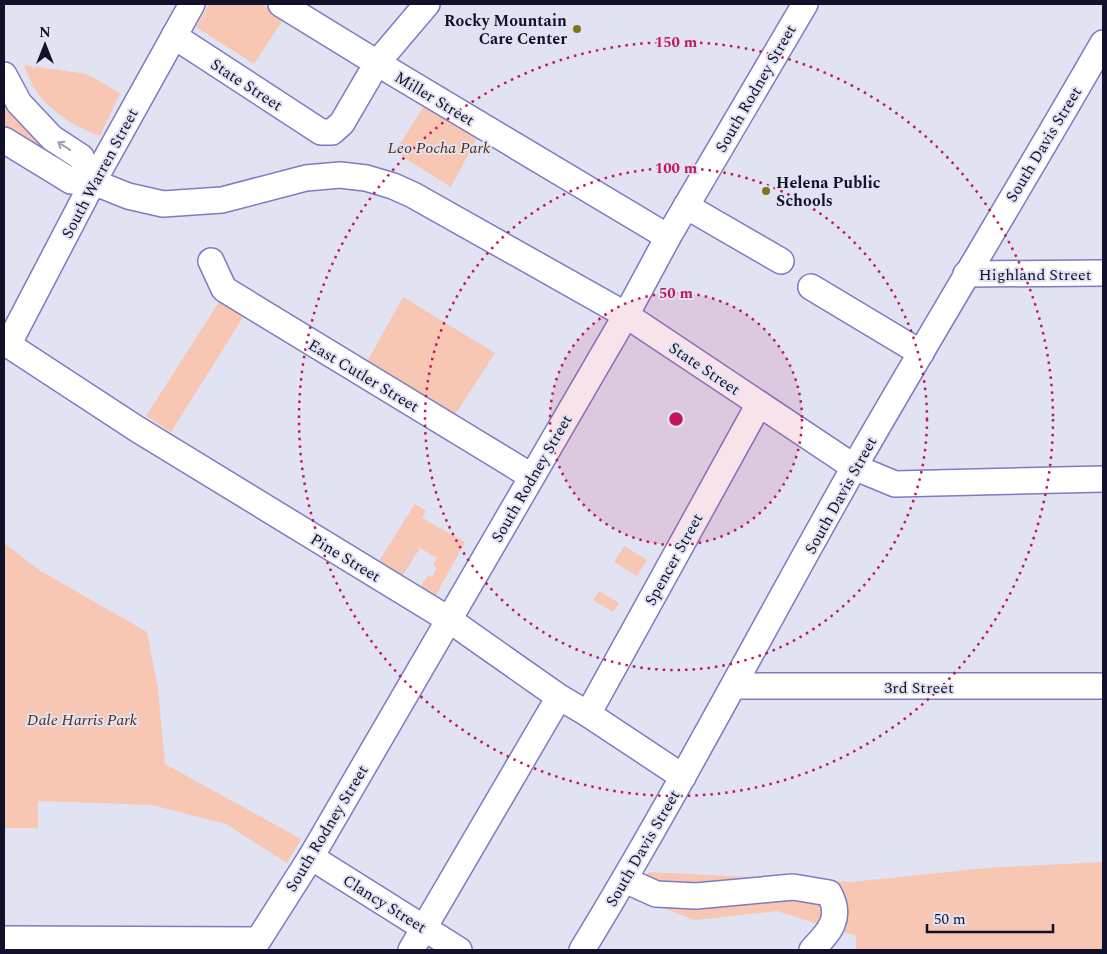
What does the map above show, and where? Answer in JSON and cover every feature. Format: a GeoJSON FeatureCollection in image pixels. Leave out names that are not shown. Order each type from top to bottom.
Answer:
{"type":"FeatureCollection","features":[{"type":"Feature","properties":{"kind":"street","name":"South Warren Street"},"geometry":{"type":"LineString","coordinates":[[6,343],[192,4]]}},
{"type":"Feature","properties":{"kind":"street","name":"Miller Street"},"geometry":{"type":"LineString","coordinates":[[282,4],[668,237]]}},
{"type":"Feature","properties":{"kind":"street"},"geometry":{"type":"LineString","coordinates":[[377,63],[427,4]]}},
{"type":"Feature","properties":{"kind":"street","name":"South Rodney Street"},"geometry":{"type":"LineString","coordinates":[[255,945],[311,857],[626,315],[668,237],[805,4]]}},
{"type":"Feature","properties":{"kind":"street","name":"State Street"},"geometry":{"type":"LineString","coordinates":[[174,36],[321,132],[332,132],[342,123],[377,63]]}},
{"type":"Feature","properties":{"kind":"street","name":"South Davis Street"},"geometry":{"type":"LineString","coordinates":[[582,950],[625,880],[854,467],[966,274],[1096,68],[1103,42]]}},
{"type":"Feature","properties":{"kind":"street"},"geometry":{"type":"LineString","coordinates":[[4,75],[19,103],[52,138],[81,157],[93,182],[71,181],[4,140]]}},
{"type":"Feature","properties":{"kind":"street","name":"State Street"},"geometry":{"type":"LineString","coordinates":[[93,182],[128,196],[163,204],[222,200],[306,178],[340,175],[366,178],[413,195],[626,315],[854,467],[896,484],[1103,479]]}},
{"type":"Feature","properties":{"kind":"street"},"geometry":{"type":"LineString","coordinates":[[686,206],[781,261]]}},
{"type":"Feature","properties":{"kind":"street","name":"East Cutler Street"},"geometry":{"type":"LineString","coordinates":[[211,261],[224,289],[531,476]]}},
{"type":"Feature","properties":{"kind":"street","name":"Highland Street"},"geometry":{"type":"LineString","coordinates":[[966,274],[1103,273]]}},
{"type":"Feature","properties":{"kind":"street"},"geometry":{"type":"LineString","coordinates":[[810,287],[920,353]]}},
{"type":"Feature","properties":{"kind":"street","name":"Pine Street"},"geometry":{"type":"LineString","coordinates":[[6,343],[137,429],[448,619],[558,697],[588,714],[683,777]]}},
{"type":"Feature","properties":{"kind":"street","name":"Spencer Street"},"geometry":{"type":"LineString","coordinates":[[588,714],[759,404]]}},
{"type":"Feature","properties":{"kind":"street","name":"3rd Street"},"geometry":{"type":"LineString","coordinates":[[734,686],[1103,686]]}},
{"type":"Feature","properties":{"kind":"street"},"geometry":{"type":"LineString","coordinates":[[411,950],[558,697]]}},
{"type":"Feature","properties":{"kind":"street","name":"Clancy Street"},"geometry":{"type":"LineString","coordinates":[[311,857],[459,950]]}},
{"type":"Feature","properties":{"kind":"street"},"geometry":{"type":"LineString","coordinates":[[625,880],[656,894],[696,896],[793,887],[829,893],[835,903],[835,916],[828,933],[812,950]]}},
{"type":"Feature","properties":{"kind":"street"},"geometry":{"type":"LineString","coordinates":[[4,939],[255,945]]}},
{"type":"Feature","properties":{"kind":"green space"},"geometry":{"type":"Polygon","coordinates":[[[209,4],[261,4],[284,18],[254,64],[196,27],[209,4]]]}},
{"type":"Feature","properties":{"kind":"green space"},"geometry":{"type":"Polygon","coordinates":[[[24,65],[87,74],[120,93],[100,136],[83,129],[58,114],[44,101],[36,91],[24,65]]]}},
{"type":"Feature","properties":{"kind":"green space"},"geometry":{"type":"Polygon","coordinates":[[[4,96],[74,165],[71,170],[4,128],[4,96]]]}},
{"type":"Feature","properties":{"kind":"green space","name":"Leo Pocha Park"},"geometry":{"type":"Polygon","coordinates":[[[424,106],[477,138],[451,187],[395,152],[424,106]]]}},
{"type":"Feature","properties":{"kind":"green space"},"geometry":{"type":"Polygon","coordinates":[[[403,297],[495,353],[453,418],[366,364],[403,297]]]}},
{"type":"Feature","properties":{"kind":"green space"},"geometry":{"type":"Polygon","coordinates":[[[221,299],[245,314],[171,432],[146,416],[221,299]]]}},
{"type":"Feature","properties":{"kind":"green space"},"geometry":{"type":"Polygon","coordinates":[[[415,504],[426,511],[422,518],[465,542],[436,595],[421,586],[428,575],[432,577],[437,568],[433,565],[437,558],[420,548],[403,575],[379,561],[415,504]]]}},
{"type":"Feature","properties":{"kind":"green space","name":"Dale Harris Park"},"geometry":{"type":"Polygon","coordinates":[[[4,543],[39,570],[147,632],[158,689],[165,764],[301,839],[287,863],[226,824],[152,805],[38,801],[38,828],[4,828],[4,543]]]}},
{"type":"Feature","properties":{"kind":"green space"},"geometry":{"type":"Polygon","coordinates":[[[624,546],[647,560],[637,576],[614,562],[624,546]]]}},
{"type":"Feature","properties":{"kind":"green space"},"geometry":{"type":"Polygon","coordinates":[[[599,591],[619,603],[613,612],[593,600],[599,591]]]}},
{"type":"Feature","properties":{"kind":"green space"},"geometry":{"type":"Polygon","coordinates":[[[1103,862],[1103,950],[856,950],[856,936],[777,911],[694,920],[630,895],[649,872],[851,882],[986,868],[1103,862]]]}},
{"type":"Feature","properties":{"kind":"place","name":"Rocky Mountain Care Center"},"geometry":{"type":"Point","coordinates":[577,29]}},
{"type":"Feature","properties":{"kind":"place","name":"Helena Public Schools"},"geometry":{"type":"Point","coordinates":[766,191]}}]}
